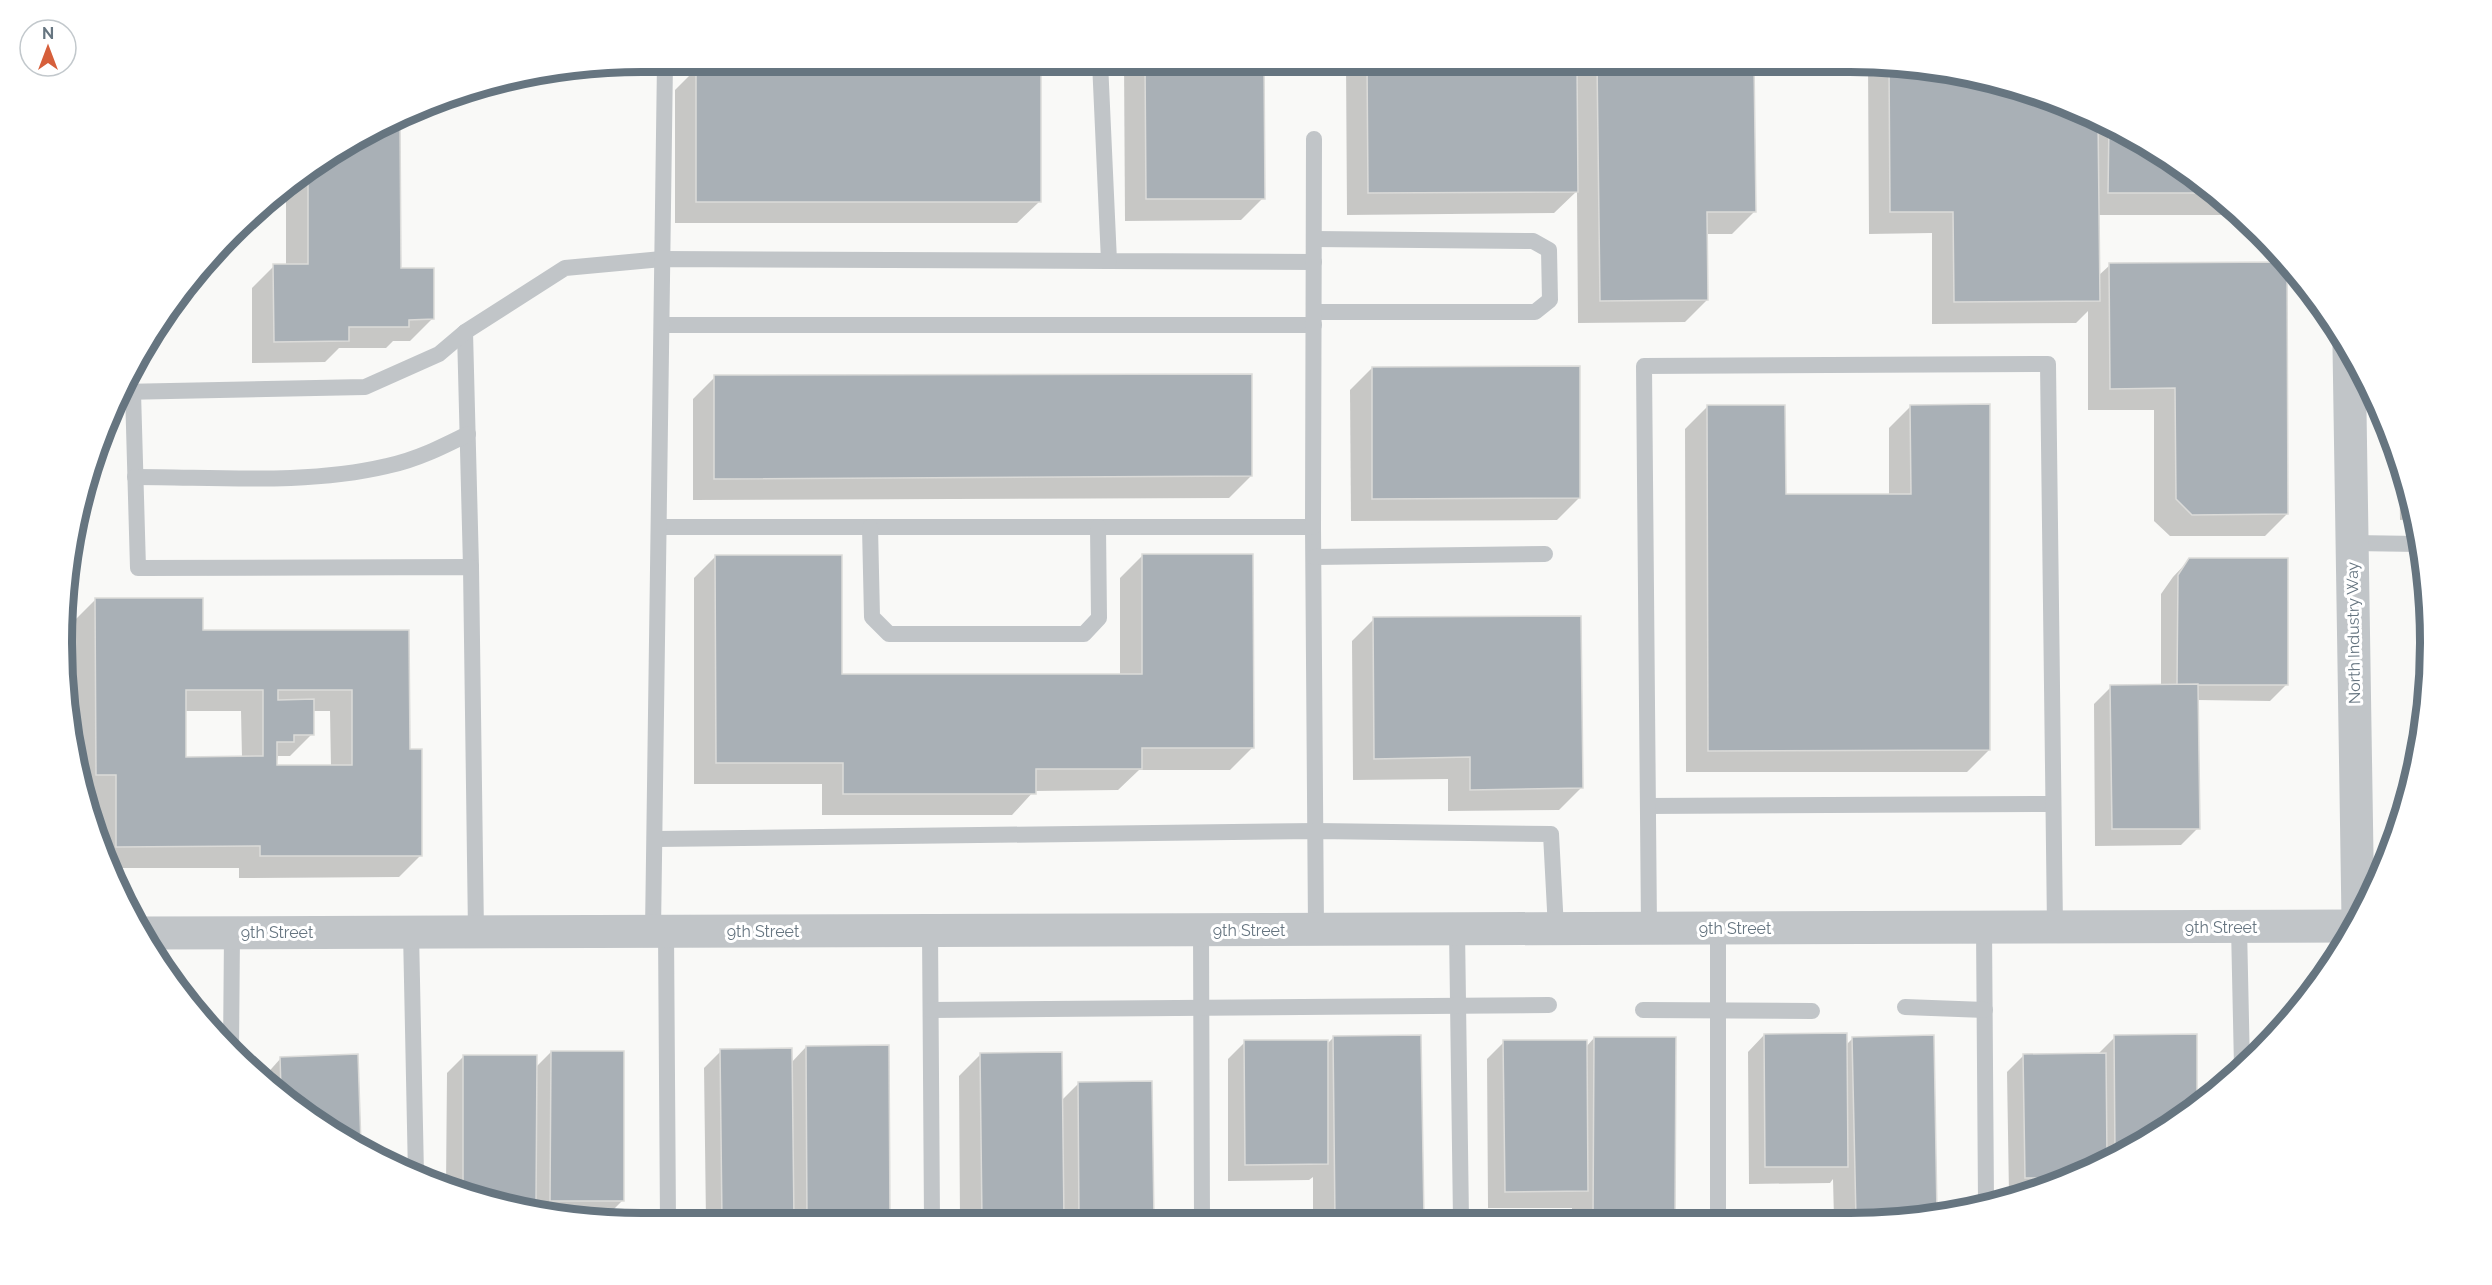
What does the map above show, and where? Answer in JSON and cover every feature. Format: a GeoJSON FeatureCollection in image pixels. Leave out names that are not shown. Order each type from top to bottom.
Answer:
{"type":"FeatureCollection","features":[{"type":"Feature","properties":{"kind":"street","name":"North Industry Way"},"geometry":{"type":"LineString","coordinates":[[2349,367],[2358,901]]}},
{"type":"Feature","properties":{"kind":"street","name":"9th Street"},"geometry":{"type":"LineString","coordinates":[[151,933],[2345,926]]}},
{"type":"Feature","properties":{"kind":"lane"},"geometry":{"type":"LineString","coordinates":[[665,72],[656,838],[668,1213]]}},
{"type":"Feature","properties":{"kind":"lane"},"geometry":{"type":"LineString","coordinates":[[1100,72],[1109,261]]}},
{"type":"Feature","properties":{"kind":"lane"},"geometry":{"type":"LineString","coordinates":[[1314,139],[1313,527],[1316,929]]}},
{"type":"Feature","properties":{"kind":"lane"},"geometry":{"type":"LineString","coordinates":[[662,325],[1314,318],[1535,312],[1550,300],[1549,250],[1533,241],[1314,239]]}},
{"type":"Feature","properties":{"kind":"lane"},"geometry":{"type":"LineString","coordinates":[[130,392],[365,387],[439,354],[465,332],[565,268],[662,260],[1314,262]]}},
{"type":"Feature","properties":{"kind":"lane"},"geometry":{"type":"LineString","coordinates":[[465,332],[476,932]]}},
{"type":"Feature","properties":{"kind":"lane"},"geometry":{"type":"LineString","coordinates":[[1649,928],[1644,366],[2048,364],[2055,927]]}},
{"type":"Feature","properties":{"kind":"lane"},"geometry":{"type":"LineString","coordinates":[[128,397],[135,477],[138,568],[471,567]]}},
{"type":"Feature","properties":{"kind":"lane"},"geometry":{"type":"LineString","coordinates":[[135,477],[343,475],[389,466],[431,453],[468,434]]}},
{"type":"Feature","properties":{"kind":"lane"},"geometry":{"type":"LineString","coordinates":[[660,527],[1313,527]]}},
{"type":"Feature","properties":{"kind":"lane"},"geometry":{"type":"LineString","coordinates":[[870,527],[872,617],[890,634],[1084,634],[1099,618],[1098,527]]}},
{"type":"Feature","properties":{"kind":"lane"},"geometry":{"type":"LineString","coordinates":[[2352,543],[2411,544]]}},
{"type":"Feature","properties":{"kind":"lane"},"geometry":{"type":"LineString","coordinates":[[1314,557],[1545,554]]}},
{"type":"Feature","properties":{"kind":"lane"},"geometry":{"type":"LineString","coordinates":[[1648,806],[2053,804]]}},
{"type":"Feature","properties":{"kind":"lane"},"geometry":{"type":"LineString","coordinates":[[656,838],[1316,831],[1551,834],[1556,929]]}},
{"type":"Feature","properties":{"kind":"lane"},"geometry":{"type":"LineString","coordinates":[[1984,927],[1986,1196]]}},
{"type":"Feature","properties":{"kind":"lane"},"geometry":{"type":"LineString","coordinates":[[2239,927],[2242,1056]]}},
{"type":"Feature","properties":{"kind":"lane"},"geometry":{"type":"LineString","coordinates":[[1718,928],[1718,1213]]}},
{"type":"Feature","properties":{"kind":"lane"},"geometry":{"type":"LineString","coordinates":[[1457,929],[1461,1213]]}},
{"type":"Feature","properties":{"kind":"lane"},"geometry":{"type":"LineString","coordinates":[[930,930],[932,1213]]}},
{"type":"Feature","properties":{"kind":"lane"},"geometry":{"type":"LineString","coordinates":[[1201,930],[1202,1213]]}},
{"type":"Feature","properties":{"kind":"lane"},"geometry":{"type":"LineString","coordinates":[[411,932],[417,1167]]}},
{"type":"Feature","properties":{"kind":"lane"},"geometry":{"type":"LineString","coordinates":[[231,1037],[232,933]]}},
{"type":"Feature","properties":{"kind":"lane"},"geometry":{"type":"LineString","coordinates":[[931,1010],[1549,1005]]}},
{"type":"Feature","properties":{"kind":"lane"},"geometry":{"type":"LineString","coordinates":[[1905,1007],[1985,1010]]}},
{"type":"Feature","properties":{"kind":"lane"},"geometry":{"type":"LineString","coordinates":[[1643,1010],[1812,1011]]}},
{"type":"Feature","properties":{"kind":"building"},"geometry":{"type":"Polygon","coordinates":[[[696,72],[1041,72],[1041,202],[696,202],[696,72]]]}},
{"type":"Feature","properties":{"kind":"building"},"geometry":{"type":"Polygon","coordinates":[[[1145,72],[1264,72],[1265,199],[1146,199],[1145,72]]]}},
{"type":"Feature","properties":{"kind":"building"},"geometry":{"type":"Polygon","coordinates":[[[1367,72],[1577,72],[1578,192],[1368,193],[1367,72]]]}},
{"type":"Feature","properties":{"kind":"building"},"geometry":{"type":"Polygon","coordinates":[[[1597,72],[1754,72],[1756,212],[1707,212],[1708,300],[1600,301],[1597,72]]]}},
{"type":"Feature","properties":{"kind":"building"},"geometry":{"type":"Polygon","coordinates":[[[1889,73],[1961,83],[1997,91],[2068,115],[2098,129],[2100,301],[1954,302],[1953,212],[1890,212],[1889,73]]]}},
{"type":"Feature","properties":{"kind":"building"},"geometry":{"type":"Polygon","coordinates":[[[400,126],[401,268],[434,268],[434,319],[409,320],[409,327],[349,327],[349,341],[274,342],[273,264],[308,264],[308,181],[357,148],[400,126]]]}},
{"type":"Feature","properties":{"kind":"building"},"geometry":{"type":"Polygon","coordinates":[[[2109,135],[2135,148],[2201,193],[2108,193],[2109,135]]]}},
{"type":"Feature","properties":{"kind":"building"},"geometry":{"type":"Polygon","coordinates":[[[2274,262],[2287,277],[2288,514],[2192,515],[2176,499],[2175,388],[2110,389],[2109,263],[2274,262]]]}},
{"type":"Feature","properties":{"kind":"building"},"geometry":{"type":"Polygon","coordinates":[[[1580,366],[1580,498],[1372,499],[1372,367],[1580,366]]]}},
{"type":"Feature","properties":{"kind":"building"},"geometry":{"type":"Polygon","coordinates":[[[1252,374],[1252,476],[714,479],[714,375],[1252,374]]]}},
{"type":"Feature","properties":{"kind":"building"},"geometry":{"type":"Polygon","coordinates":[[[1990,404],[1990,750],[1708,751],[1707,405],[1785,405],[1786,494],[1911,494],[1910,405],[1990,404]]]}},
{"type":"Feature","properties":{"kind":"building"},"geometry":{"type":"Polygon","coordinates":[[[1142,554],[1253,554],[1254,748],[1142,748],[1142,769],[1036,769],[1036,794],[843,794],[843,763],[716,763],[715,555],[842,555],[842,674],[1142,674],[1142,554]]]}},
{"type":"Feature","properties":{"kind":"building"},"geometry":{"type":"Polygon","coordinates":[[[2189,558],[2288,558],[2288,685],[2177,685],[2178,575],[2189,558]]]}},
{"type":"Feature","properties":{"kind":"building"},"geometry":{"type":"Polygon","coordinates":[[[95,598],[203,598],[203,630],[409,630],[410,749],[422,749],[422,856],[260,856],[260,846],[116,847],[116,775],[96,775],[95,598]],[[186,690],[186,757],[263,756],[263,690],[186,690]],[[278,690],[278,700],[314,699],[314,735],[294,735],[294,742],[277,742],[277,765],[352,765],[352,690],[278,690]]]}},
{"type":"Feature","properties":{"kind":"building"},"geometry":{"type":"Polygon","coordinates":[[[1581,616],[1583,788],[1470,790],[1470,757],[1374,759],[1373,617],[1581,616]]]}},
{"type":"Feature","properties":{"kind":"building"},"geometry":{"type":"Polygon","coordinates":[[[2198,684],[2200,829],[2112,829],[2110,685],[2198,684]]]}},
{"type":"Feature","properties":{"kind":"building"},"geometry":{"type":"Polygon","coordinates":[[[1847,1033],[1848,1167],[1765,1167],[1764,1034],[1847,1033]]]}},
{"type":"Feature","properties":{"kind":"building"},"geometry":{"type":"Polygon","coordinates":[[[2197,1034],[2197,1095],[2135,1137],[2115,1147],[2114,1035],[2197,1034]]]}},
{"type":"Feature","properties":{"kind":"building"},"geometry":{"type":"Polygon","coordinates":[[[1421,1035],[1424,1213],[1335,1213],[1333,1036],[1421,1035]]]}},
{"type":"Feature","properties":{"kind":"building"},"geometry":{"type":"Polygon","coordinates":[[[1934,1035],[1937,1206],[1887,1212],[1856,1213],[1852,1037],[1934,1035]]]}},
{"type":"Feature","properties":{"kind":"building"},"geometry":{"type":"Polygon","coordinates":[[[1594,1037],[1676,1037],[1675,1213],[1593,1213],[1594,1037]]]}},
{"type":"Feature","properties":{"kind":"building"},"geometry":{"type":"Polygon","coordinates":[[[1244,1040],[1328,1040],[1328,1164],[1245,1165],[1244,1040]]]}},
{"type":"Feature","properties":{"kind":"building"},"geometry":{"type":"Polygon","coordinates":[[[1503,1040],[1587,1040],[1588,1191],[1505,1192],[1503,1040]]]}},
{"type":"Feature","properties":{"kind":"building"},"geometry":{"type":"Polygon","coordinates":[[[889,1045],[890,1213],[807,1213],[806,1046],[889,1045]]]}},
{"type":"Feature","properties":{"kind":"building"},"geometry":{"type":"Polygon","coordinates":[[[792,1048],[794,1213],[722,1213],[720,1049],[792,1048]]]}},
{"type":"Feature","properties":{"kind":"building"},"geometry":{"type":"Polygon","coordinates":[[[551,1051],[624,1051],[624,1201],[550,1201],[551,1051]]]}},
{"type":"Feature","properties":{"kind":"building"},"geometry":{"type":"Polygon","coordinates":[[[1062,1052],[1064,1213],[982,1213],[980,1053],[1062,1052]]]}},
{"type":"Feature","properties":{"kind":"building"},"geometry":{"type":"Polygon","coordinates":[[[2106,1053],[2107,1151],[2046,1178],[2025,1178],[2023,1054],[2106,1053]]]}},
{"type":"Feature","properties":{"kind":"building"},"geometry":{"type":"Polygon","coordinates":[[[358,1054],[361,1139],[326,1117],[281,1083],[280,1057],[358,1054]]]}},
{"type":"Feature","properties":{"kind":"building"},"geometry":{"type":"Polygon","coordinates":[[[463,1055],[537,1055],[536,1203],[463,1184],[463,1055]]]}},
{"type":"Feature","properties":{"kind":"building"},"geometry":{"type":"Polygon","coordinates":[[[1152,1081],[1154,1213],[1079,1213],[1078,1082],[1152,1081]]]}}]}
